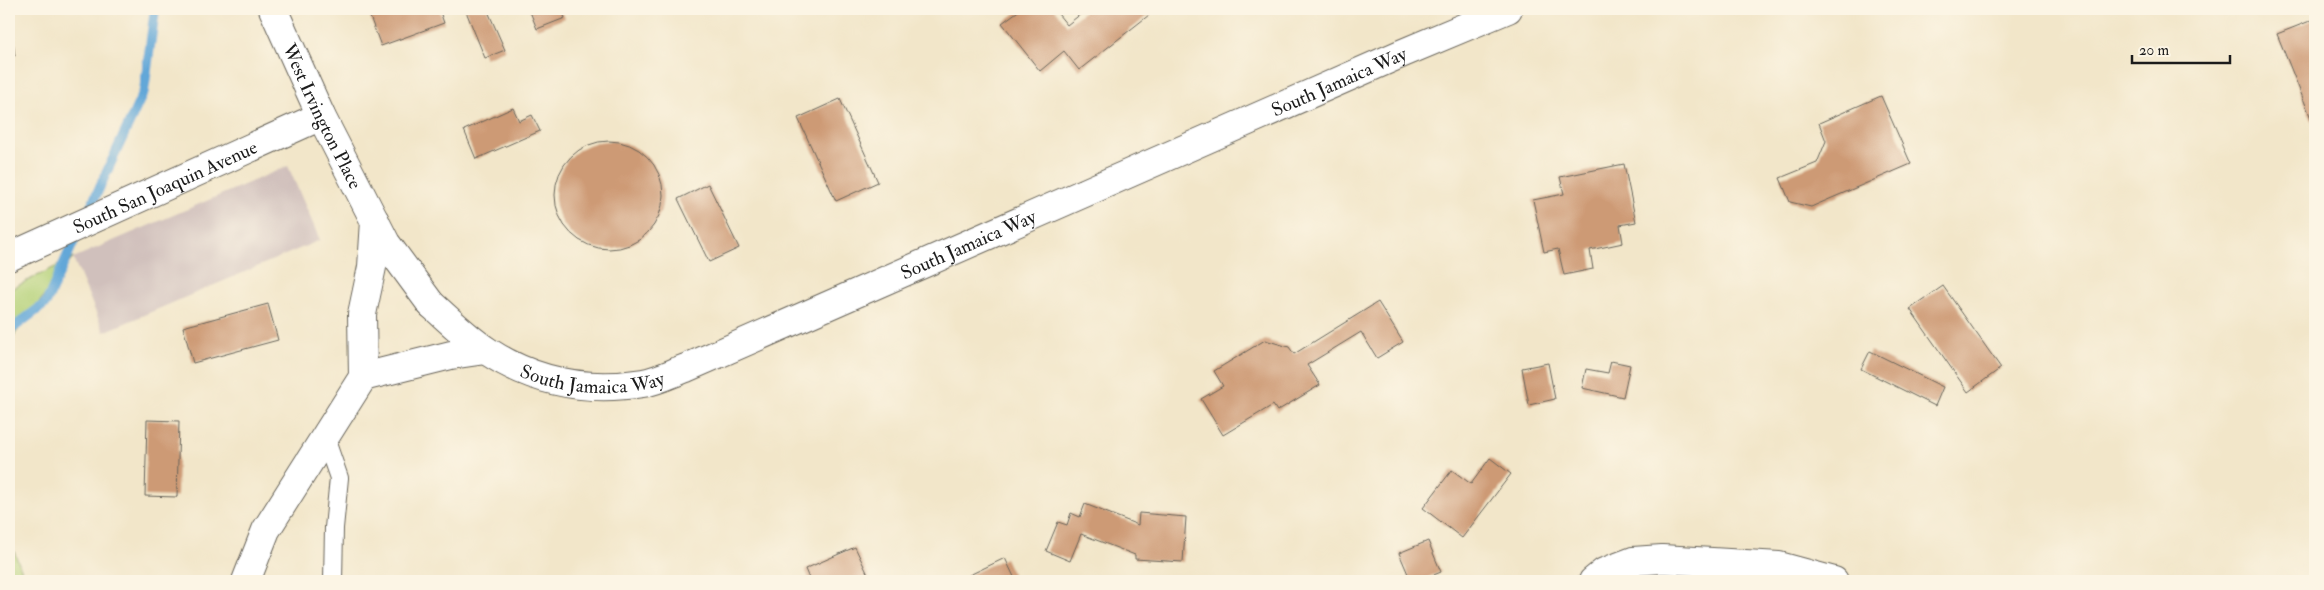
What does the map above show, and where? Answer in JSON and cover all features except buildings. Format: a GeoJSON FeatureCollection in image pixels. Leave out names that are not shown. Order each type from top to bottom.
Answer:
{"type":"FeatureCollection","features":[{"type":"Feature","properties":{"kind":"street","name":"West Irvington Place"},"geometry":{"type":"LineString","coordinates":[[273,9],[321,116],[386,243],[431,304]]}},
{"type":"Feature","properties":{"kind":"street","name":"South Jamaica Way"},"geometry":{"type":"LineString","coordinates":[[431,304],[485,350],[521,372],[562,382],[597,387],[645,383],[686,368],[1330,84],[1508,9]]}},
{"type":"Feature","properties":{"kind":"street","name":"South San Joaquin Avenue"},"geometry":{"type":"LineString","coordinates":[[9,256],[321,116]]}},
{"type":"Feature","properties":{"kind":"street"},"geometry":{"type":"LineString","coordinates":[[246,581],[266,530],[324,435],[363,377],[362,314],[372,267],[375,221]]}},
{"type":"Feature","properties":{"kind":"street"},"geometry":{"type":"LineString","coordinates":[[363,377],[451,355],[485,350]]}},
{"type":"Feature","properties":{"kind":"street"},"geometry":{"type":"LineString","coordinates":[[1593,581],[1604,572],[1633,561],[1662,559],[1779,566],[1834,581]]}},
{"type":"Feature","properties":{"kind":"lane"},"geometry":{"type":"LineString","coordinates":[[324,435],[339,478],[334,528],[333,581]]}},
{"type":"Feature","properties":{"kind":"shaded area"},"geometry":{"type":"Polygon","coordinates":[[[288,166],[320,240],[104,332],[73,258],[288,166]]]}},
{"type":"Feature","properties":{"kind":"green space"},"geometry":{"type":"Polygon","coordinates":[[[73,258],[9,342],[9,290],[73,258]]]}},
{"type":"Feature","properties":{"kind":"green space"},"geometry":{"type":"Polygon","coordinates":[[[9,539],[26,581],[9,581],[9,539]]]}},
{"type":"Feature","properties":{"kind":"waterway"},"geometry":{"type":"LineString","coordinates":[[86,217],[144,91],[155,9]]}},
{"type":"Feature","properties":{"kind":"waterway"},"geometry":{"type":"LineString","coordinates":[[9,331],[46,303],[78,232]]}}]}
